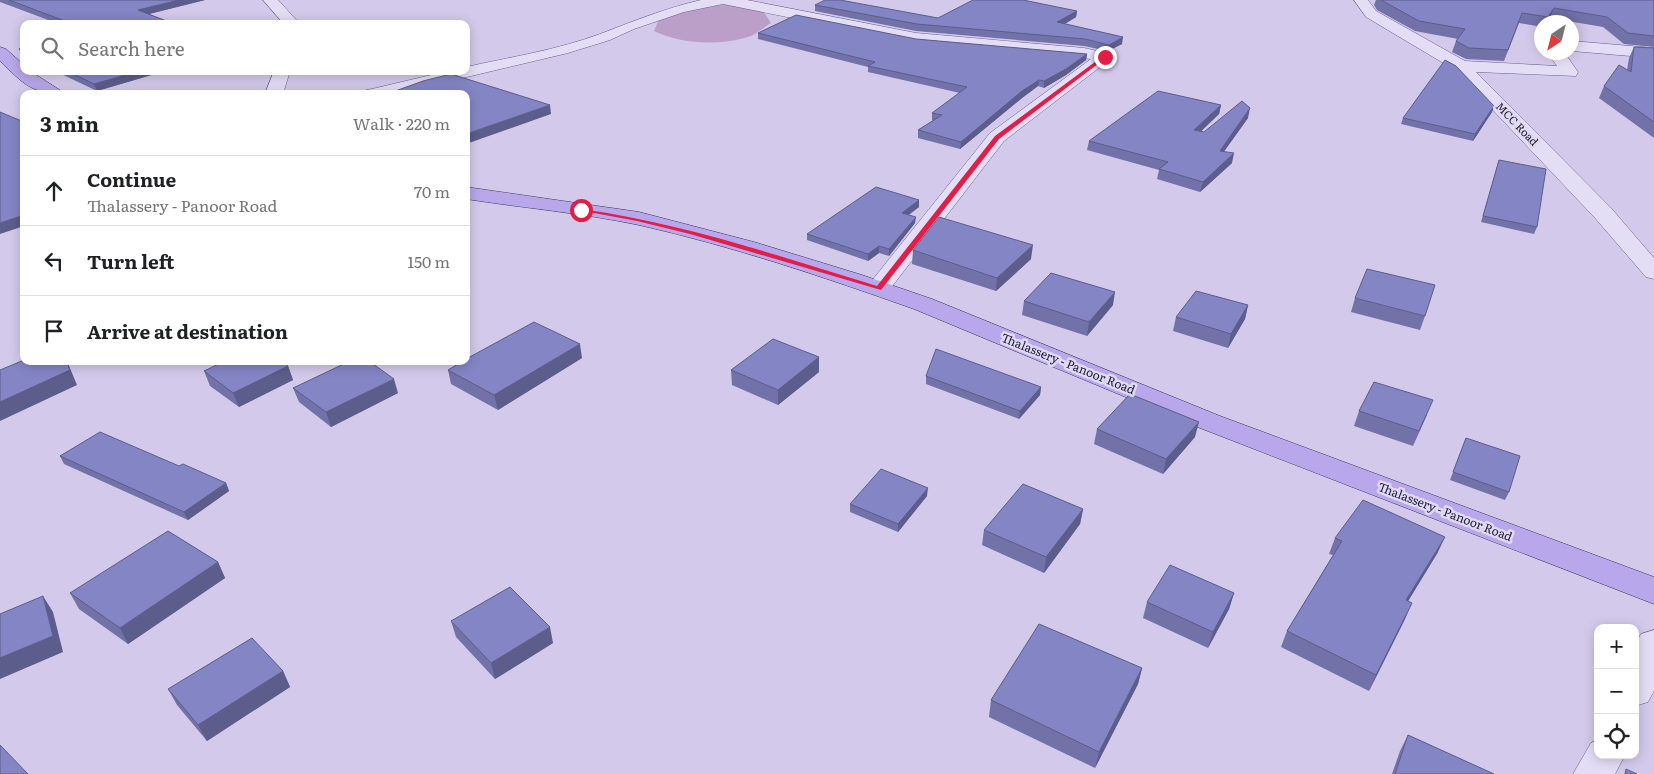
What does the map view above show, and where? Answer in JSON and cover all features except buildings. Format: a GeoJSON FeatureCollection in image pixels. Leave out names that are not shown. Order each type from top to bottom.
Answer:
{"type":"FeatureCollection","features":[{"type":"Feature","properties":{"kind":"main road"},"geometry":{"type":"LineString","coordinates":[[0,52],[20,71]]}},
{"type":"Feature","properties":{"kind":"main road"},"geometry":{"type":"LineString","coordinates":[[25,75],[49,90]]}},
{"type":"Feature","properties":{"kind":"main road","name":"Thalassery - Panoor Road"},"geometry":{"type":"LineString","coordinates":[[470,194],[637,219],[692,232],[878,288],[923,304],[1210,422],[1654,591]]}},
{"type":"Feature","properties":{"kind":"street"},"geometry":{"type":"LineString","coordinates":[[270,0],[289,20]]}},
{"type":"Feature","properties":{"kind":"street"},"geometry":{"type":"LineString","coordinates":[[470,71],[562,50],[604,37],[680,9],[721,0]]}},
{"type":"Feature","properties":{"kind":"street"},"geometry":{"type":"LineString","coordinates":[[725,0],[916,38],[1084,53],[1105,57],[997,138],[878,288]]}},
{"type":"Feature","properties":{"kind":"street","name":"MCC Road"},"geometry":{"type":"LineString","coordinates":[[1361,0],[1371,14],[1461,66],[1602,213],[1654,272]]}},
{"type":"Feature","properties":{"kind":"street"},"geometry":{"type":"LineString","coordinates":[[1579,47],[1654,53]]}},
{"type":"Feature","properties":{"kind":"street"},"geometry":{"type":"LineString","coordinates":[[1461,66],[1570,72],[1561,60]]}},
{"type":"Feature","properties":{"kind":"street"},"geometry":{"type":"LineString","coordinates":[[275,90],[281,75]]}},
{"type":"Feature","properties":{"kind":"street"},"geometry":{"type":"LineString","coordinates":[[389,90],[454,75]]}},
{"type":"Feature","properties":{"kind":"street"},"geometry":{"type":"LineString","coordinates":[[1639,681],[1654,644]]}},
{"type":"Feature","properties":{"kind":"street"},"geometry":{"type":"LineString","coordinates":[[1593,774],[1602,759]]}},
{"type":"Feature","properties":{"kind":"shaded area"},"geometry":{"type":"Polygon","coordinates":[[[729,4],[762,9],[771,23],[751,36],[724,42],[688,41],[654,31],[659,19],[693,9],[729,4]]]}},
{"type":"Feature","properties":{"kind":"route"},"geometry":{"type":"LineString","coordinates":[[581,210],[637,219],[692,232],[878,288],[997,138],[1105,57]]}}]}
